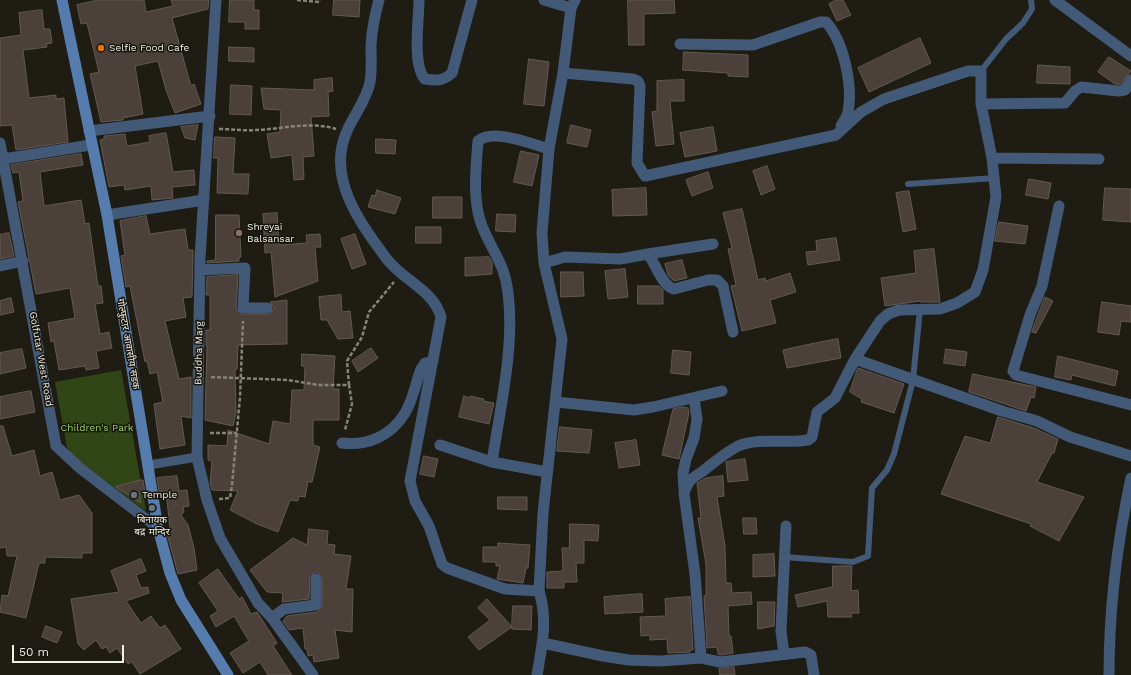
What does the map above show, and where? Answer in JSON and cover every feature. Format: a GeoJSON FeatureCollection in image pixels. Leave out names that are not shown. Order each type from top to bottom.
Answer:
{"type":"FeatureCollection","features":[{"type":"Feature","properties":{"kind":"main road","name":"गोल्फुटार आवासीय सडक"},"geometry":{"type":"LineString","coordinates":[[62,0],[91,145],[107,215],[149,465],[158,528],[170,573],[181,600],[228,675]]}},
{"type":"Feature","properties":{"kind":"street","name":"Buddha Marg"},"geometry":{"type":"LineString","coordinates":[[216,0],[200,270],[197,457],[207,500],[220,538],[258,603],[272,618],[313,675]]}},
{"type":"Feature","properties":{"kind":"street"},"geometry":{"type":"LineString","coordinates":[[378,0],[371,44],[370,82],[346,132],[341,151],[341,170],[354,211],[375,242],[400,274],[430,296],[438,307],[441,317],[410,481],[415,501],[429,526],[439,560],[447,568],[505,589],[539,591]]}},
{"type":"Feature","properties":{"kind":"street"},"geometry":{"type":"LineString","coordinates":[[419,0],[418,60],[420,72],[425,79],[436,81],[445,79],[452,73],[472,0]]}},
{"type":"Feature","properties":{"kind":"street"},"geometry":{"type":"LineString","coordinates":[[536,675],[543,643],[545,620],[539,591],[543,513],[562,339],[544,263],[542,233],[550,149],[573,4],[544,0]]}},
{"type":"Feature","properties":{"kind":"street"},"geometry":{"type":"LineString","coordinates":[[1055,0],[1131,56]]}},
{"type":"Feature","properties":{"kind":"street"},"geometry":{"type":"LineString","coordinates":[[680,44],[754,45],[820,22],[826,22],[831,28],[844,58],[850,87],[848,114],[836,136]]}},
{"type":"Feature","properties":{"kind":"street"},"geometry":{"type":"LineString","coordinates":[[563,73],[633,79],[638,81],[640,86],[638,163],[645,176],[836,136],[861,112],[884,99],[968,71],[981,71],[981,104],[992,158],[996,197],[983,270],[975,292],[957,303],[940,309],[899,310],[888,314],[880,322],[854,359],[835,398],[817,412],[812,437],[808,440],[799,442],[752,442],[739,446],[720,456],[708,468],[688,481],[684,493]]}},
{"type":"Feature","properties":{"kind":"street"},"geometry":{"type":"LineString","coordinates":[[981,104],[1065,103],[1075,91],[1081,87],[1119,91],[1125,90],[1131,80]]}},
{"type":"Feature","properties":{"kind":"street"},"geometry":{"type":"LineString","coordinates":[[89,131],[210,116]]}},
{"type":"Feature","properties":{"kind":"street"},"geometry":{"type":"LineString","coordinates":[[492,462],[506,369],[510,319],[508,292],[503,266],[482,225],[477,205],[476,161],[478,141],[484,136],[500,136],[550,149]]}},
{"type":"Feature","properties":{"kind":"street","name":"Golfutar West Road"},"geometry":{"type":"LineString","coordinates":[[0,143],[56,446],[81,469],[158,528]]}},
{"type":"Feature","properties":{"kind":"street"},"geometry":{"type":"LineString","coordinates":[[3,159],[91,145]]}},
{"type":"Feature","properties":{"kind":"street"},"geometry":{"type":"LineString","coordinates":[[992,158],[1099,159]]}},
{"type":"Feature","properties":{"kind":"street"},"geometry":{"type":"LineString","coordinates":[[107,215],[204,200]]}},
{"type":"Feature","properties":{"kind":"street"},"geometry":{"type":"LineString","coordinates":[[1059,206],[1042,286],[1030,315],[1013,371],[1016,375],[1131,405]]}},
{"type":"Feature","properties":{"kind":"street"},"geometry":{"type":"LineString","coordinates":[[544,263],[565,257],[620,259],[713,244]]}},
{"type":"Feature","properties":{"kind":"street"},"geometry":{"type":"LineString","coordinates":[[648,254],[655,263],[664,282],[669,288],[674,289],[708,280],[717,280],[723,286],[733,332]]}},
{"type":"Feature","properties":{"kind":"street"},"geometry":{"type":"LineString","coordinates":[[0,266],[23,261]]}},
{"type":"Feature","properties":{"kind":"street"},"geometry":{"type":"LineString","coordinates":[[200,270],[245,268],[243,308],[267,308]]}},
{"type":"Feature","properties":{"kind":"street"},"geometry":{"type":"LineString","coordinates":[[854,359],[1002,411],[1036,421],[1070,437],[1131,456]]}},
{"type":"Feature","properties":{"kind":"street"},"geometry":{"type":"LineString","coordinates":[[342,443],[362,444],[384,436],[405,412],[421,369],[426,363],[433,361]]}},
{"type":"Feature","properties":{"kind":"street"},"geometry":{"type":"LineString","coordinates":[[556,402],[634,410],[654,407],[722,391]]}},
{"type":"Feature","properties":{"kind":"street"},"geometry":{"type":"LineString","coordinates":[[694,398],[697,419],[694,438],[686,459],[683,473],[684,493],[695,574],[701,658]]}},
{"type":"Feature","properties":{"kind":"street"},"geometry":{"type":"LineString","coordinates":[[440,445],[492,462],[547,472]]}},
{"type":"Feature","properties":{"kind":"street"},"geometry":{"type":"LineString","coordinates":[[149,465],[197,457]]}},
{"type":"Feature","properties":{"kind":"street"},"geometry":{"type":"LineString","coordinates":[[1108,675],[1109,635],[1117,554],[1127,521],[1131,478]]}},
{"type":"Feature","properties":{"kind":"street"},"geometry":{"type":"LineString","coordinates":[[784,654],[781,630],[786,526]]}},
{"type":"Feature","properties":{"kind":"street"},"geometry":{"type":"LineString","coordinates":[[272,618],[284,609],[316,605],[316,579]]}},
{"type":"Feature","properties":{"kind":"street"},"geometry":{"type":"LineString","coordinates":[[543,643],[629,660],[660,661],[701,658],[720,662],[805,652],[811,655],[814,675]]}},
{"type":"Feature","properties":{"kind":"lane"},"geometry":{"type":"LineString","coordinates":[[981,71],[1006,39],[1023,23],[1032,9],[1031,0]]}},
{"type":"Feature","properties":{"kind":"lane"},"geometry":{"type":"LineString","coordinates":[[908,184],[994,178]]}},
{"type":"Feature","properties":{"kind":"lane"},"geometry":{"type":"LineString","coordinates":[[784,557],[853,562],[868,556],[872,488],[887,470],[894,454],[912,380],[920,309]]}},
{"type":"Feature","properties":{"kind":"path"},"geometry":{"type":"LineString","coordinates":[[297,0],[319,2],[320,0]]}},
{"type":"Feature","properties":{"kind":"path"},"geometry":{"type":"LineString","coordinates":[[209,129],[256,130],[322,125],[346,132]]}},
{"type":"Feature","properties":{"kind":"path"},"geometry":{"type":"LineString","coordinates":[[342,443],[352,404],[348,385],[347,361],[362,337],[369,312],[400,274]]}},
{"type":"Feature","properties":{"kind":"path"},"geometry":{"type":"LineString","coordinates":[[207,500],[230,498],[237,433],[243,308]]}},
{"type":"Feature","properties":{"kind":"path"},"geometry":{"type":"LineString","coordinates":[[198,377],[240,377],[288,380],[318,385],[348,385]]}},
{"type":"Feature","properties":{"kind":"path"},"geometry":{"type":"LineString","coordinates":[[197,434],[237,433]]}},
{"type":"Feature","properties":{"kind":"green space","name":"Children's Park"},"geometry":{"type":"Polygon","coordinates":[[[121,370],[146,511],[71,455],[67,447],[55,382],[121,370]]]}},
{"type":"Feature","properties":{"kind":"building"},"geometry":{"type":"Polygon","coordinates":[[[99,0],[144,0],[146,12],[173,6],[171,0],[209,0],[208,9],[172,18],[191,86],[194,84],[201,104],[175,113],[166,90],[158,61],[135,66],[143,114],[123,118],[123,120],[101,122],[90,74],[99,72],[87,23],[81,24],[77,5],[99,0]]]}},
{"type":"Feature","properties":{"kind":"building"},"geometry":{"type":"Polygon","coordinates":[[[230,0],[254,0],[254,10],[259,10],[259,29],[245,29],[245,22],[229,22],[230,0]]]}},
{"type":"Feature","properties":{"kind":"building"},"geometry":{"type":"Polygon","coordinates":[[[334,0],[360,0],[359,17],[333,15],[334,0]]]}},
{"type":"Feature","properties":{"kind":"building"},"geometry":{"type":"Polygon","coordinates":[[[628,0],[674,0],[675,13],[644,14],[644,45],[629,45],[628,0]]]}},
{"type":"Feature","properties":{"kind":"building"},"geometry":{"type":"Polygon","coordinates":[[[836,0],[843,0],[851,15],[837,21],[829,4],[836,0]]]}},
{"type":"Feature","properties":{"kind":"building"},"geometry":{"type":"Polygon","coordinates":[[[42,10],[44,29],[50,29],[52,43],[46,44],[47,47],[23,50],[29,98],[56,95],[56,99],[64,98],[68,142],[16,150],[12,125],[0,126],[0,38],[21,35],[19,13],[42,10]]]}},
{"type":"Feature","properties":{"kind":"building"},"geometry":{"type":"Polygon","coordinates":[[[920,38],[931,63],[869,92],[858,68],[920,38]]]}},
{"type":"Feature","properties":{"kind":"building"},"geometry":{"type":"Polygon","coordinates":[[[229,47],[254,48],[254,62],[229,61],[229,47]]]}},
{"type":"Feature","properties":{"kind":"building"},"geometry":{"type":"Polygon","coordinates":[[[684,52],[748,55],[748,77],[728,76],[728,73],[683,70],[684,52]]]}},
{"type":"Feature","properties":{"kind":"building"},"geometry":{"type":"Polygon","coordinates":[[[1109,57],[1131,71],[1121,84],[1115,84],[1098,72],[1109,57]]]}},
{"type":"Feature","properties":{"kind":"building"},"geometry":{"type":"Polygon","coordinates":[[[529,59],[549,62],[544,106],[524,104],[529,59]]]}},
{"type":"Feature","properties":{"kind":"building"},"geometry":{"type":"Polygon","coordinates":[[[1038,65],[1070,67],[1070,84],[1037,83],[1038,65]]]}},
{"type":"Feature","properties":{"kind":"building"},"geometry":{"type":"Polygon","coordinates":[[[332,78],[333,91],[328,92],[329,116],[311,117],[314,156],[303,157],[304,179],[294,180],[292,155],[271,158],[267,134],[280,132],[281,110],[264,109],[261,88],[314,90],[314,80],[332,78]]]}},
{"type":"Feature","properties":{"kind":"building"},"geometry":{"type":"Polygon","coordinates":[[[684,80],[684,101],[670,101],[674,144],[656,146],[652,112],[657,111],[657,81],[684,80]]]}},
{"type":"Feature","properties":{"kind":"building"},"geometry":{"type":"Polygon","coordinates":[[[231,85],[252,86],[251,115],[230,114],[231,85]]]}},
{"type":"Feature","properties":{"kind":"building"},"geometry":{"type":"Polygon","coordinates":[[[198,125],[195,140],[185,138],[181,127],[198,125]]]}},
{"type":"Feature","properties":{"kind":"building"},"geometry":{"type":"Polygon","coordinates":[[[571,125],[591,130],[587,147],[567,143],[571,125]]]}},
{"type":"Feature","properties":{"kind":"building"},"geometry":{"type":"Polygon","coordinates":[[[713,127],[717,151],[685,157],[680,133],[713,127]]]}},
{"type":"Feature","properties":{"kind":"building"},"geometry":{"type":"Polygon","coordinates":[[[166,133],[173,172],[194,170],[195,185],[172,187],[173,198],[152,200],[151,186],[125,190],[124,185],[109,187],[100,140],[104,139],[104,136],[125,134],[127,146],[150,142],[149,136],[166,133]]]}},
{"type":"Feature","properties":{"kind":"building"},"geometry":{"type":"Polygon","coordinates":[[[215,137],[235,138],[233,174],[249,174],[248,194],[217,193],[218,158],[214,158],[215,137]]]}},
{"type":"Feature","properties":{"kind":"building"},"geometry":{"type":"Polygon","coordinates":[[[376,139],[396,140],[395,154],[376,153],[376,139]]]}},
{"type":"Feature","properties":{"kind":"building"},"geometry":{"type":"Polygon","coordinates":[[[521,151],[539,155],[532,186],[514,182],[521,151]]]}},
{"type":"Feature","properties":{"kind":"building"},"geometry":{"type":"Polygon","coordinates":[[[81,154],[83,165],[40,172],[44,206],[81,200],[85,224],[89,223],[98,286],[101,286],[103,303],[95,304],[100,334],[109,332],[112,348],[96,351],[99,368],[86,370],[85,366],[59,370],[54,341],[51,342],[48,323],[75,318],[70,288],[36,294],[18,202],[23,201],[19,172],[13,173],[11,165],[81,154]]]}},
{"type":"Feature","properties":{"kind":"building"},"geometry":{"type":"Polygon","coordinates":[[[767,166],[775,189],[761,195],[753,171],[767,166]]]}},
{"type":"Feature","properties":{"kind":"building"},"geometry":{"type":"Polygon","coordinates":[[[708,172],[713,188],[692,196],[686,180],[708,172]]]}},
{"type":"Feature","properties":{"kind":"building"},"geometry":{"type":"Polygon","coordinates":[[[1029,179],[1051,183],[1048,199],[1026,195],[1029,179]]]}},
{"type":"Feature","properties":{"kind":"building"},"geometry":{"type":"Polygon","coordinates":[[[646,188],[647,215],[613,216],[612,190],[646,188]]]}},
{"type":"Feature","properties":{"kind":"building"},"geometry":{"type":"Polygon","coordinates":[[[1105,188],[1131,189],[1131,222],[1103,220],[1105,188]]]}},
{"type":"Feature","properties":{"kind":"building"},"geometry":{"type":"Polygon","coordinates":[[[377,190],[401,198],[395,214],[368,207],[372,195],[375,196],[377,190]]]}},
{"type":"Feature","properties":{"kind":"building"},"geometry":{"type":"Polygon","coordinates":[[[909,191],[916,229],[903,232],[896,193],[909,191]]]}},
{"type":"Feature","properties":{"kind":"building"},"geometry":{"type":"Polygon","coordinates":[[[433,197],[462,197],[462,218],[433,218],[433,197]]]}},
{"type":"Feature","properties":{"kind":"building"},"geometry":{"type":"Polygon","coordinates":[[[742,209],[758,280],[765,278],[766,281],[790,273],[796,292],[770,300],[776,323],[742,331],[731,286],[736,285],[728,249],[732,248],[723,213],[742,209]]]}},
{"type":"Feature","properties":{"kind":"building"},"geometry":{"type":"Polygon","coordinates":[[[277,213],[279,245],[307,243],[306,235],[320,234],[321,247],[315,247],[318,281],[275,297],[271,252],[265,253],[263,214],[277,213]]]}},
{"type":"Feature","properties":{"kind":"building"},"geometry":{"type":"Polygon","coordinates":[[[497,214],[516,215],[515,232],[496,231],[497,214]]]}},
{"type":"Feature","properties":{"kind":"building"},"geometry":{"type":"Polygon","coordinates":[[[216,215],[239,215],[241,257],[239,257],[239,261],[207,263],[207,261],[215,260],[216,215]]]}},
{"type":"Feature","properties":{"kind":"building"},"geometry":{"type":"Polygon","coordinates":[[[146,216],[150,234],[185,229],[188,250],[193,250],[192,297],[183,298],[186,317],[165,321],[179,379],[191,377],[191,418],[181,416],[185,445],[160,449],[154,404],[163,402],[157,372],[150,374],[147,361],[145,362],[130,286],[126,287],[121,256],[125,255],[120,221],[146,216]]]}},
{"type":"Feature","properties":{"kind":"building"},"geometry":{"type":"Polygon","coordinates":[[[999,222],[1028,226],[1025,244],[995,241],[999,222]]]}},
{"type":"Feature","properties":{"kind":"building"},"geometry":{"type":"Polygon","coordinates":[[[416,227],[441,227],[441,243],[416,243],[416,227]]]}},
{"type":"Feature","properties":{"kind":"building"},"geometry":{"type":"Polygon","coordinates":[[[9,233],[14,256],[0,259],[0,235],[9,233]]]}},
{"type":"Feature","properties":{"kind":"building"},"geometry":{"type":"Polygon","coordinates":[[[355,234],[366,264],[352,269],[341,239],[355,234]]]}},
{"type":"Feature","properties":{"kind":"building"},"geometry":{"type":"Polygon","coordinates":[[[836,238],[840,260],[808,265],[806,252],[817,251],[816,241],[836,238]]]}},
{"type":"Feature","properties":{"kind":"building"},"geometry":{"type":"Polygon","coordinates":[[[934,249],[940,302],[920,301],[885,306],[881,278],[916,273],[914,251],[934,249]]]}},
{"type":"Feature","properties":{"kind":"building"},"geometry":{"type":"Polygon","coordinates":[[[489,257],[492,262],[492,274],[465,276],[465,258],[489,257]]]}},
{"type":"Feature","properties":{"kind":"building"},"geometry":{"type":"Polygon","coordinates":[[[682,260],[687,278],[674,281],[668,275],[665,264],[682,260]]]}},
{"type":"Feature","properties":{"kind":"building"},"geometry":{"type":"Polygon","coordinates":[[[625,269],[628,297],[608,299],[605,271],[625,269]]]}},
{"type":"Feature","properties":{"kind":"building"},"geometry":{"type":"Polygon","coordinates":[[[561,272],[583,272],[584,296],[561,297],[561,272]]]}},
{"type":"Feature","properties":{"kind":"building"},"geometry":{"type":"Polygon","coordinates":[[[238,275],[236,308],[240,314],[270,314],[274,308],[270,302],[287,300],[287,344],[238,345],[237,369],[235,369],[236,413],[233,426],[205,420],[206,330],[210,330],[210,295],[206,295],[207,277],[238,275]]]}},
{"type":"Feature","properties":{"kind":"building"},"geometry":{"type":"Polygon","coordinates":[[[638,286],[659,286],[663,290],[663,304],[638,304],[638,286]]]}},
{"type":"Feature","properties":{"kind":"building"},"geometry":{"type":"Polygon","coordinates":[[[341,295],[342,312],[350,311],[353,338],[338,339],[327,320],[321,320],[319,297],[341,295]]]}},
{"type":"Feature","properties":{"kind":"building"},"geometry":{"type":"Polygon","coordinates":[[[1045,297],[1053,301],[1036,333],[1032,332],[1045,297]]]}},
{"type":"Feature","properties":{"kind":"building"},"geometry":{"type":"Polygon","coordinates":[[[11,298],[14,312],[0,315],[0,301],[11,298]]]}},
{"type":"Feature","properties":{"kind":"building"},"geometry":{"type":"Polygon","coordinates":[[[1102,302],[1131,306],[1131,322],[1121,321],[1119,335],[1098,332],[1102,302]]]}},
{"type":"Feature","properties":{"kind":"building"},"geometry":{"type":"Polygon","coordinates":[[[838,339],[841,358],[787,368],[783,350],[838,339]]]}},
{"type":"Feature","properties":{"kind":"building"},"geometry":{"type":"Polygon","coordinates":[[[371,348],[378,358],[358,372],[352,361],[371,348]]]}},
{"type":"Feature","properties":{"kind":"building"},"geometry":{"type":"Polygon","coordinates":[[[22,349],[26,368],[0,374],[0,353],[22,349]]]}},
{"type":"Feature","properties":{"kind":"building"},"geometry":{"type":"Polygon","coordinates":[[[946,349],[967,352],[965,366],[944,363],[946,349]]]}},
{"type":"Feature","properties":{"kind":"building"},"geometry":{"type":"Polygon","coordinates":[[[673,350],[691,352],[689,375],[671,373],[673,350]]]}},
{"type":"Feature","properties":{"kind":"building"},"geometry":{"type":"Polygon","coordinates":[[[302,354],[335,356],[333,389],[339,389],[339,420],[313,420],[313,445],[320,447],[312,482],[308,482],[305,497],[299,496],[298,501],[290,500],[278,532],[257,524],[230,510],[238,491],[212,490],[210,483],[212,461],[208,460],[208,445],[227,446],[228,430],[269,444],[273,421],[290,424],[292,390],[304,390],[305,367],[302,366],[302,354]]]}},
{"type":"Feature","properties":{"kind":"building"},"geometry":{"type":"Polygon","coordinates":[[[1058,356],[1118,371],[1115,386],[1072,375],[1071,380],[1055,377],[1058,356]]]}},
{"type":"Feature","properties":{"kind":"building"},"geometry":{"type":"Polygon","coordinates":[[[858,368],[904,384],[894,413],[861,402],[862,399],[850,392],[858,368]]]}},
{"type":"Feature","properties":{"kind":"building"},"geometry":{"type":"Polygon","coordinates":[[[973,374],[1036,387],[1034,398],[1031,397],[1026,411],[969,392],[973,374]]]}},
{"type":"Feature","properties":{"kind":"building"},"geometry":{"type":"Polygon","coordinates":[[[31,391],[35,412],[0,419],[0,397],[31,391]]]}},
{"type":"Feature","properties":{"kind":"building"},"geometry":{"type":"Polygon","coordinates":[[[464,396],[484,399],[483,401],[494,403],[489,424],[459,417],[464,396]]]}},
{"type":"Feature","properties":{"kind":"building"},"geometry":{"type":"Polygon","coordinates":[[[684,407],[688,408],[689,413],[679,459],[662,455],[673,409],[684,407]]]}},
{"type":"Feature","properties":{"kind":"building"},"geometry":{"type":"Polygon","coordinates":[[[998,417],[1034,428],[1058,439],[1054,453],[1052,453],[1037,482],[1084,497],[1059,541],[1030,526],[1031,524],[941,494],[965,436],[990,443],[998,417]]]}},
{"type":"Feature","properties":{"kind":"building"},"geometry":{"type":"Polygon","coordinates":[[[0,426],[3,426],[12,456],[34,450],[40,476],[52,472],[60,500],[79,495],[92,513],[92,553],[82,553],[82,558],[45,557],[45,563],[39,563],[26,618],[0,612],[2,595],[8,596],[17,556],[7,556],[6,547],[0,548],[0,426]]]}},
{"type":"Feature","properties":{"kind":"building"},"geometry":{"type":"Polygon","coordinates":[[[560,427],[592,430],[589,453],[557,451],[560,427]]]}},
{"type":"Feature","properties":{"kind":"building"},"geometry":{"type":"Polygon","coordinates":[[[636,440],[640,465],[619,468],[615,443],[636,440]]]}},
{"type":"Feature","properties":{"kind":"building"},"geometry":{"type":"Polygon","coordinates":[[[424,456],[438,459],[434,477],[420,474],[424,456]]]}},
{"type":"Feature","properties":{"kind":"building"},"geometry":{"type":"Polygon","coordinates":[[[745,459],[748,480],[728,482],[726,462],[745,459]]]}},
{"type":"Feature","properties":{"kind":"building"},"geometry":{"type":"Polygon","coordinates":[[[177,476],[179,491],[187,490],[189,506],[183,507],[184,512],[181,515],[188,525],[194,548],[197,570],[178,574],[166,530],[170,528],[166,491],[159,492],[157,478],[177,476]]]}},
{"type":"Feature","properties":{"kind":"building"},"geometry":{"type":"Polygon","coordinates":[[[723,476],[724,496],[717,497],[725,546],[726,583],[731,583],[732,593],[751,592],[752,604],[728,606],[729,636],[731,636],[733,653],[720,655],[718,654],[717,647],[707,648],[704,596],[706,596],[706,564],[698,518],[701,518],[697,483],[706,478],[723,476]]]}},
{"type":"Feature","properties":{"kind":"building","name":"Temple"},"geometry":{"type":"Polygon","coordinates":[[[143,480],[145,493],[139,494],[141,503],[116,487],[143,480]]]}},
{"type":"Feature","properties":{"kind":"building"},"geometry":{"type":"Polygon","coordinates":[[[498,497],[527,497],[527,510],[498,509],[498,497]]]}},
{"type":"Feature","properties":{"kind":"building"},"geometry":{"type":"Polygon","coordinates":[[[743,518],[756,518],[757,534],[744,534],[743,518]]]}},
{"type":"Feature","properties":{"kind":"building"},"geometry":{"type":"Polygon","coordinates":[[[570,524],[599,525],[598,541],[584,540],[584,563],[576,563],[577,582],[564,582],[564,588],[547,588],[547,572],[563,571],[562,548],[569,548],[570,524]]]}},
{"type":"Feature","properties":{"kind":"building"},"geometry":{"type":"Polygon","coordinates":[[[309,529],[328,531],[327,544],[335,545],[334,554],[351,556],[346,589],[353,589],[352,632],[335,630],[339,658],[314,662],[313,655],[308,656],[307,649],[305,649],[303,628],[289,630],[283,621],[287,616],[317,612],[322,609],[322,575],[316,572],[310,576],[309,599],[282,602],[283,593],[267,592],[250,570],[293,538],[307,545],[309,529]]]}},
{"type":"Feature","properties":{"kind":"building"},"geometry":{"type":"Polygon","coordinates":[[[498,543],[530,545],[528,568],[526,568],[523,583],[497,579],[500,566],[496,566],[496,562],[483,562],[483,547],[498,547],[498,543]]]}},
{"type":"Feature","properties":{"kind":"building"},"geometry":{"type":"Polygon","coordinates":[[[774,554],[775,576],[753,577],[753,555],[774,554]]]}},
{"type":"Feature","properties":{"kind":"building"},"geometry":{"type":"Polygon","coordinates":[[[141,559],[146,571],[136,575],[141,588],[148,587],[149,593],[126,601],[141,623],[151,616],[160,628],[165,625],[181,649],[140,674],[132,662],[128,664],[117,648],[110,653],[106,647],[102,649],[96,640],[84,650],[78,644],[71,599],[119,592],[111,571],[141,559]]]}},
{"type":"Feature","properties":{"kind":"building"},"geometry":{"type":"Polygon","coordinates":[[[833,566],[852,566],[851,591],[858,590],[859,613],[851,613],[852,617],[828,617],[827,601],[798,607],[795,595],[832,587],[833,566]]]}},
{"type":"Feature","properties":{"kind":"building"},"geometry":{"type":"Polygon","coordinates":[[[218,569],[239,599],[242,597],[251,614],[257,612],[277,643],[273,646],[292,675],[268,675],[260,662],[243,673],[230,653],[249,641],[234,616],[216,627],[210,616],[218,611],[199,583],[218,569]]]}},
{"type":"Feature","properties":{"kind":"building"},"geometry":{"type":"Polygon","coordinates":[[[642,594],[643,612],[605,614],[604,597],[642,594]]]}},
{"type":"Feature","properties":{"kind":"building"},"geometry":{"type":"Polygon","coordinates":[[[690,597],[693,650],[690,650],[690,652],[668,653],[667,639],[650,640],[650,635],[641,636],[640,617],[666,616],[665,599],[690,597]]]}},
{"type":"Feature","properties":{"kind":"building"},"geometry":{"type":"Polygon","coordinates":[[[487,599],[512,627],[479,650],[468,637],[490,620],[478,608],[487,599]]]}},
{"type":"Feature","properties":{"kind":"building"},"geometry":{"type":"Polygon","coordinates":[[[758,602],[775,602],[774,626],[758,629],[758,602]]]}},
{"type":"Feature","properties":{"kind":"building"},"geometry":{"type":"Polygon","coordinates":[[[513,606],[532,606],[531,630],[512,629],[513,606]]]}},
{"type":"Feature","properties":{"kind":"building"},"geometry":{"type":"Polygon","coordinates":[[[46,626],[62,632],[57,643],[42,637],[46,626]]]}},
{"type":"Feature","properties":{"kind":"building"},"geometry":{"type":"Polygon","coordinates":[[[734,667],[735,675],[720,675],[719,669],[734,667]]]}},
{"type":"Feature","properties":{"kind":"place","name":"Selfie Food Cafe"},"geometry":{"type":"Point","coordinates":[101,48]}},
{"type":"Feature","properties":{"kind":"place","name":"Shreyai Balsansar"},"geometry":{"type":"Point","coordinates":[239,233]}},
{"type":"Feature","properties":{"kind":"place","name":"Temple"},"geometry":{"type":"Point","coordinates":[134,495]}},
{"type":"Feature","properties":{"kind":"place","name":"बिनायक बद्र मन्दिर"},"geometry":{"type":"Point","coordinates":[152,508]}}]}
